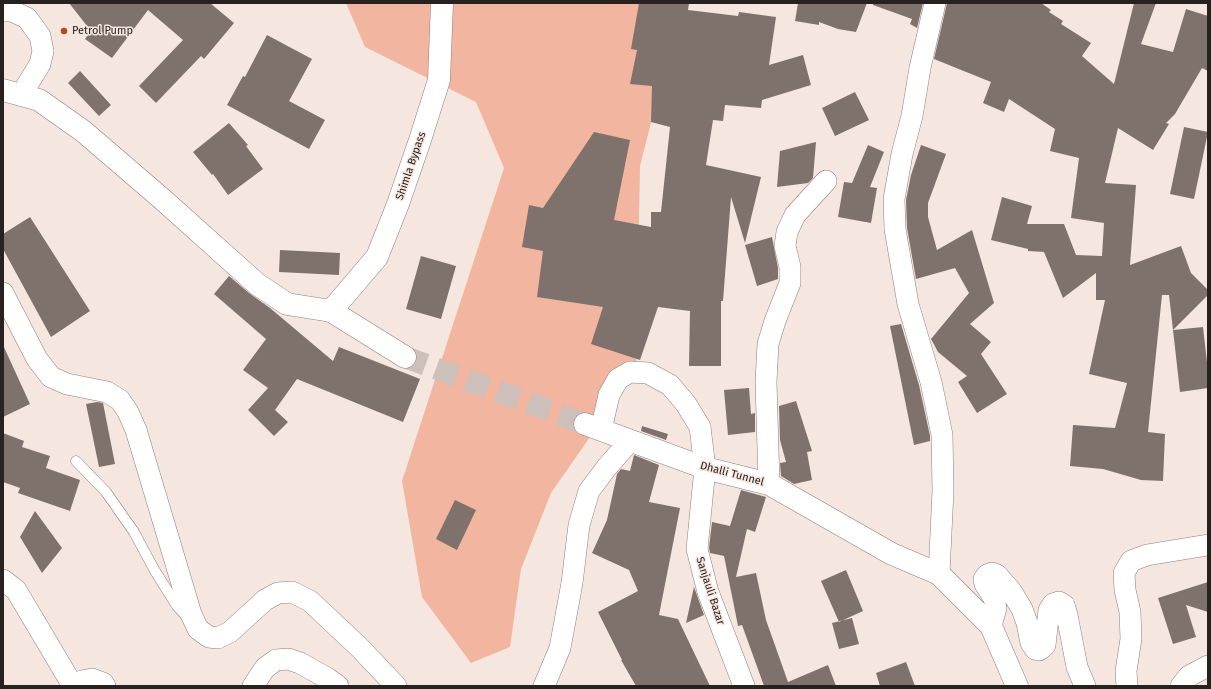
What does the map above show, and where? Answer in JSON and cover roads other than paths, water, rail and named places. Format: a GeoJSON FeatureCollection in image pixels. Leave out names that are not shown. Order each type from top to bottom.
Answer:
{"type":"FeatureCollection","features":[{"type":"Feature","properties":{"kind":"main road","name":"Shimla Bypass"},"geometry":{"type":"LineString","coordinates":[[331,310],[377,257],[398,204],[439,80],[442,3]]}},
{"type":"Feature","properties":{"kind":"main road"},"geometry":{"type":"LineString","coordinates":[[12,92],[39,100],[83,131],[257,284],[287,304],[331,310],[405,357]]}},
{"type":"Feature","properties":{"kind":"main road","name":"Dhalli Tunnel"},"geometry":{"type":"LineString","coordinates":[[593,427],[705,468],[769,484],[892,554],[939,574]]}},
{"type":"Feature","properties":{"kind":"main road"},"geometry":{"type":"LineString","coordinates":[[939,574],[991,626],[1017,686]]}},
{"type":"Feature","properties":{"kind":"street"},"geometry":{"type":"LineString","coordinates":[[935,3],[920,68],[912,116],[902,154],[894,199],[895,229],[907,297],[931,382],[942,435],[943,491],[939,574]]}},
{"type":"Feature","properties":{"kind":"street"},"geometry":{"type":"LineString","coordinates":[[3,11],[12,11],[27,18],[40,36],[43,51],[40,64],[12,92]]}},
{"type":"Feature","properties":{"kind":"street"},"geometry":{"type":"LineString","coordinates":[[769,484],[766,382],[768,344],[775,321],[790,283],[790,267],[785,246],[787,232],[795,215],[826,181]]}},
{"type":"Feature","properties":{"kind":"street"},"geometry":{"type":"LineString","coordinates":[[3,293],[37,359],[51,377],[67,384],[107,392],[120,400],[128,412],[136,430],[191,614],[198,629],[209,637],[218,638],[230,632],[265,600],[278,593],[292,592],[310,601],[396,686]]}},
{"type":"Feature","properties":{"kind":"street","name":"Sanjauli Bazar"},"geometry":{"type":"LineString","coordinates":[[593,427],[618,379],[630,372],[648,373],[670,385],[686,404],[700,427],[705,468],[697,550],[708,592],[744,686]]}},
{"type":"Feature","properties":{"kind":"street"},"geometry":{"type":"LineString","coordinates":[[544,686],[560,648],[572,583],[579,525],[589,491],[607,467],[630,441]]}},
{"type":"Feature","properties":{"kind":"street"},"geometry":{"type":"LineString","coordinates":[[1127,686],[1126,671],[1131,639],[1130,612],[1125,590],[1124,573],[1131,561],[1147,555],[1208,545]]}},
{"type":"Feature","properties":{"kind":"street"},"geometry":{"type":"LineString","coordinates":[[991,626],[996,608],[994,598],[985,584],[984,578],[987,574],[992,573],[997,575],[1022,609],[1031,644],[1035,649],[1039,650],[1044,645],[1049,610],[1054,604],[1059,602],[1064,605],[1077,667],[1085,686]]}},
{"type":"Feature","properties":{"kind":"street"},"geometry":{"type":"LineString","coordinates":[[3,580],[16,590],[74,686],[82,681],[92,679],[105,686]]}},
{"type":"Feature","properties":{"kind":"street"},"geometry":{"type":"LineString","coordinates":[[253,686],[265,668],[276,660],[288,659],[300,663],[338,686]]}},
{"type":"Feature","properties":{"kind":"street"},"geometry":{"type":"LineString","coordinates":[[1181,686],[1189,676],[1208,666]]}},
{"type":"Feature","properties":{"kind":"lane"},"geometry":{"type":"LineString","coordinates":[[76,461],[106,492],[134,532],[155,571],[177,606],[198,629]]}},
{"type":"Feature","properties":{"kind":"tunnel"},"geometry":{"type":"LineString","coordinates":[[405,357],[585,424]]}},
{"type":"Feature","properties":{"kind":"place","name":"Petrol Pump"},"geometry":{"type":"Point","coordinates":[64,31]}}]}
